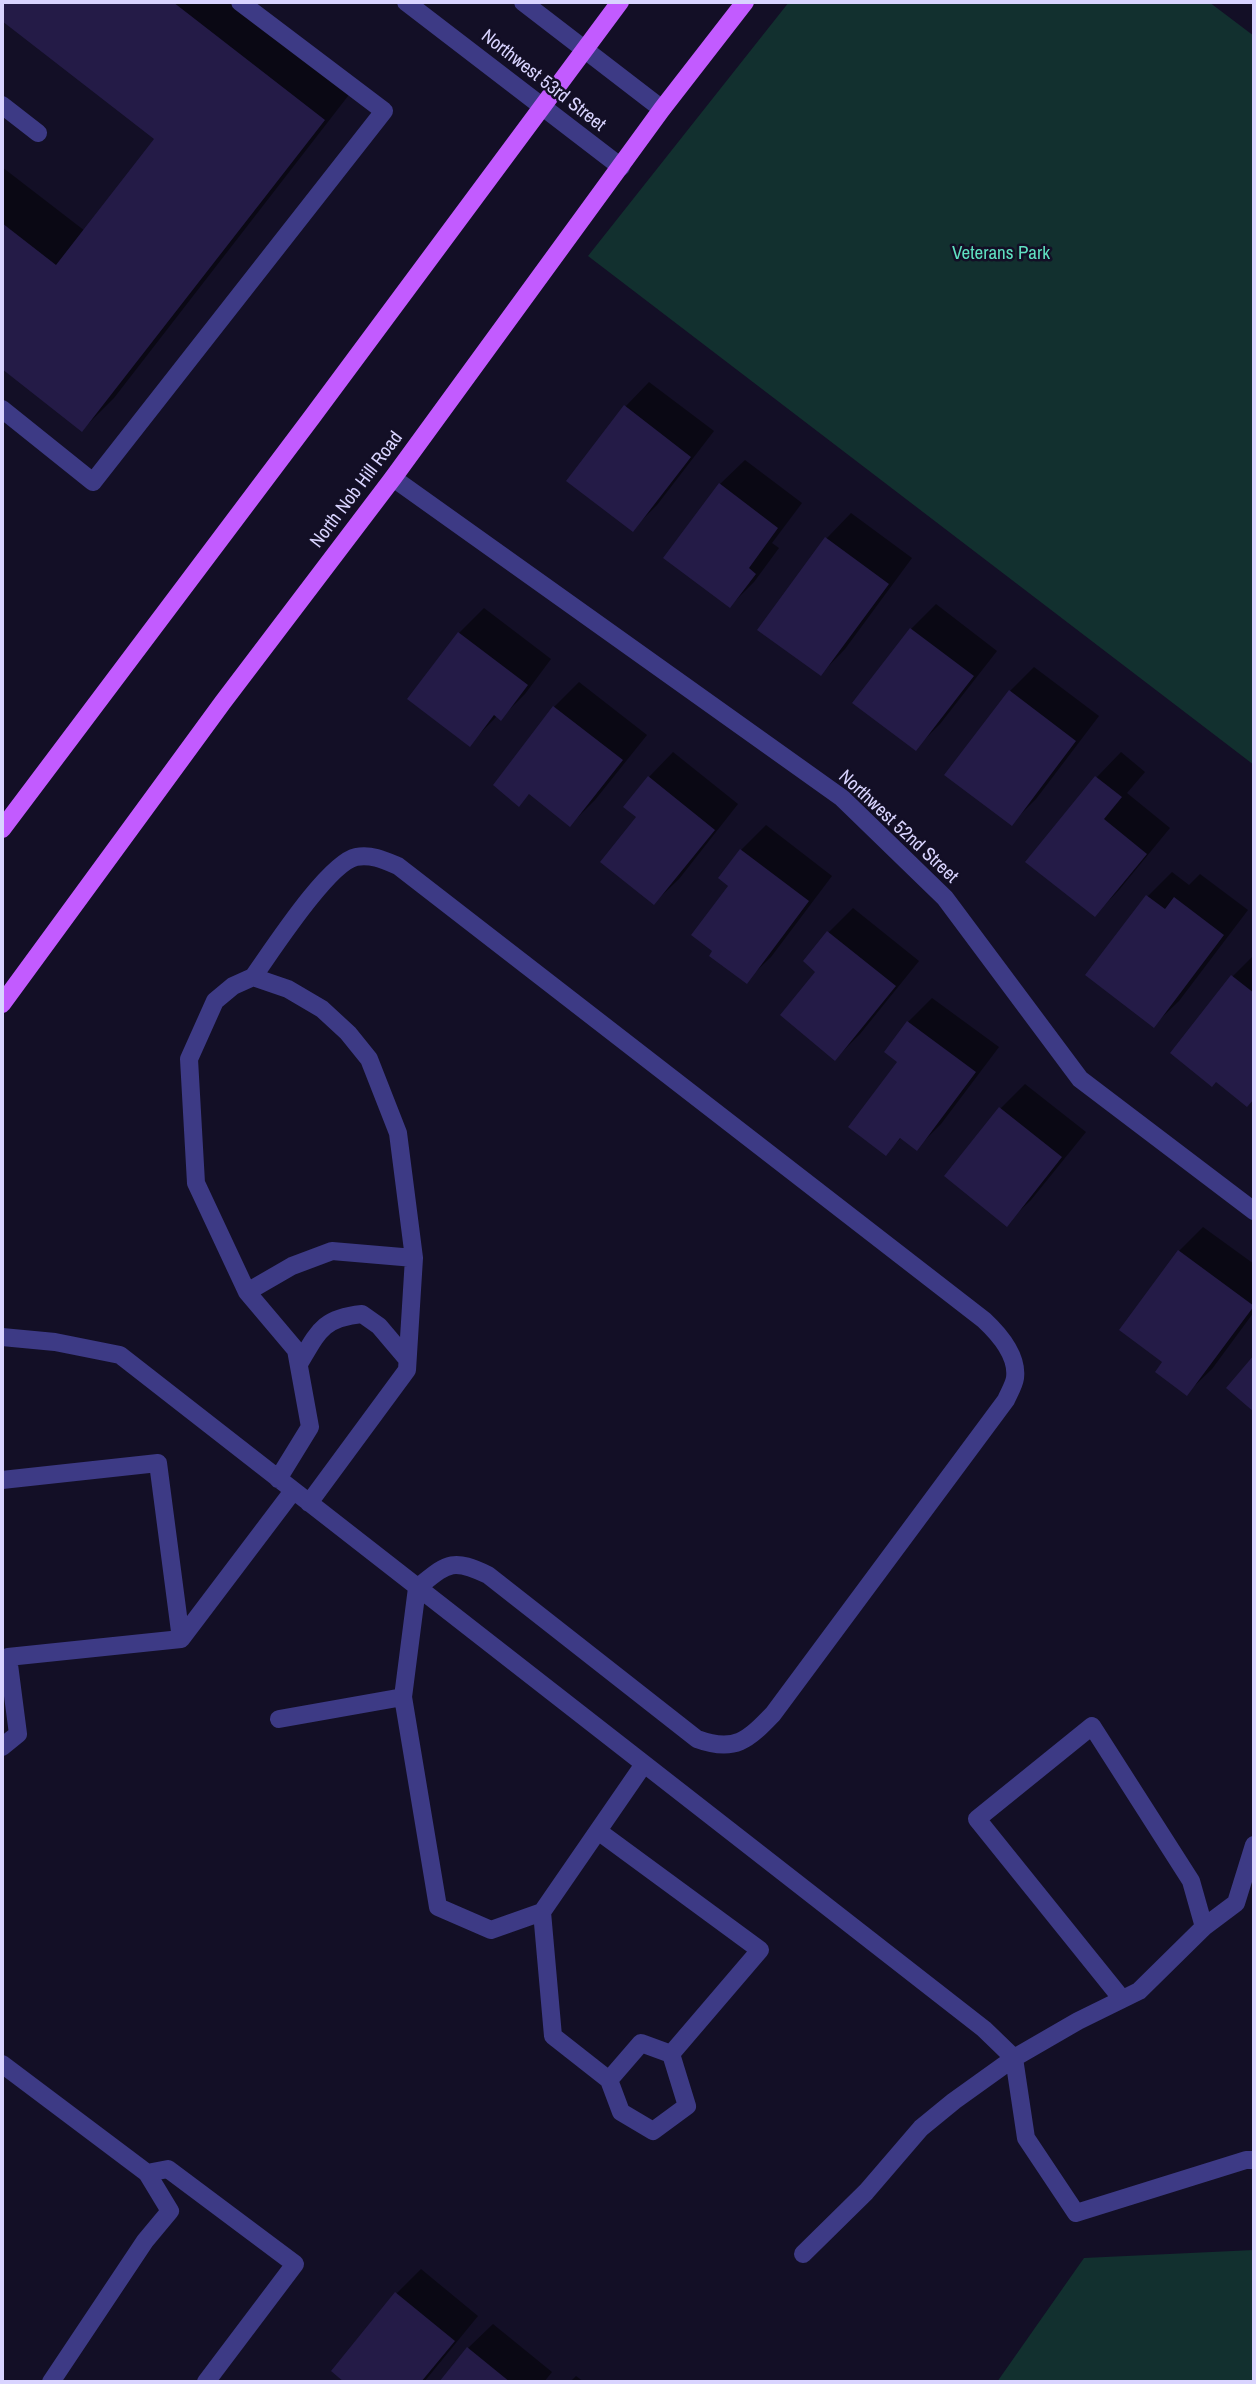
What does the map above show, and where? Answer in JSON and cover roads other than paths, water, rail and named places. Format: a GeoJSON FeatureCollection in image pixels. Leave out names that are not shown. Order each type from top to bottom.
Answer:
{"type":"FeatureCollection","features":[{"type":"Feature","properties":{"kind":"main road"},"geometry":{"type":"LineString","coordinates":[[2,830],[620,2]]}},
{"type":"Feature","properties":{"kind":"main road","name":"North Nob Hill Road"},"geometry":{"type":"LineString","coordinates":[[2,1004],[231,691],[393,478],[662,109],[745,2]]}},
{"type":"Feature","properties":{"kind":"street"},"geometry":{"type":"LineString","coordinates":[[2,410],[93,482],[384,111],[240,2]]}},
{"type":"Feature","properties":{"kind":"street","name":"Northwest 53rd Street"},"geometry":{"type":"LineString","coordinates":[[406,2],[621,167]]}},
{"type":"Feature","properties":{"kind":"street"},"geometry":{"type":"LineString","coordinates":[[523,2],[662,109]]}},
{"type":"Feature","properties":{"kind":"street"},"geometry":{"type":"LineString","coordinates":[[2,105],[38,133]]}},
{"type":"Feature","properties":{"kind":"street","name":"Northwest 52nd Street"},"geometry":{"type":"LineString","coordinates":[[393,478],[842,798],[945,898],[1080,1079],[1253,1208]]}},
{"type":"Feature","properties":{"kind":"street"},"geometry":{"type":"LineString","coordinates":[[278,1479],[310,1427],[299,1364],[296,1350],[247,1292],[196,1183],[189,1059],[215,1001],[233,986],[253,977],[334,870],[352,857],[368,856],[398,866],[984,1320],[1002,1336],[1011,1354],[1015,1378],[1006,1400],[773,1714],[744,1741],[729,1745],[710,1744],[697,1739],[488,1575],[471,1567],[454,1564],[444,1567],[417,1588],[403,1697],[438,1907],[491,1930],[542,1912],[644,1764]]}},
{"type":"Feature","properties":{"kind":"street"},"geometry":{"type":"LineString","coordinates":[[253,977],[288,989],[322,1009],[348,1032],[369,1059],[398,1133],[414,1258],[407,1370],[309,1503]]}},
{"type":"Feature","properties":{"kind":"street"},"geometry":{"type":"LineString","coordinates":[[247,1292],[292,1266],[332,1251],[414,1258]]}},
{"type":"Feature","properties":{"kind":"street"},"geometry":{"type":"LineString","coordinates":[[299,1364],[325,1325],[341,1316],[362,1314],[379,1326],[407,1359]]}},
{"type":"Feature","properties":{"kind":"street"},"geometry":{"type":"LineString","coordinates":[[2,1337],[55,1342],[120,1355],[984,2029],[1014,2058],[1026,2138],[1076,2213],[1246,2160],[1254,2160]]}},
{"type":"Feature","properties":{"kind":"street"},"geometry":{"type":"LineString","coordinates":[[2,1480],[158,1463],[181,1639]]}},
{"type":"Feature","properties":{"kind":"street"},"geometry":{"type":"LineString","coordinates":[[2,1746],[18,1734],[5,1657],[181,1639],[293,1491]]}},
{"type":"Feature","properties":{"kind":"street"},"geometry":{"type":"LineString","coordinates":[[279,1719],[403,1697]]}},
{"type":"Feature","properties":{"kind":"street"},"geometry":{"type":"LineString","coordinates":[[1122,1999],[977,1819],[1092,1726],[1191,1881],[1205,1927]]}},
{"type":"Feature","properties":{"kind":"street"},"geometry":{"type":"LineString","coordinates":[[598,1831],[760,1950],[671,2054]]}},
{"type":"Feature","properties":{"kind":"street"},"geometry":{"type":"LineString","coordinates":[[803,2254],[866,2192],[921,2128],[954,2101],[1014,2058],[1078,2021],[1139,1991],[1205,1927],[1236,1903],[1254,1845]]}},
{"type":"Feature","properties":{"kind":"street"},"geometry":{"type":"LineString","coordinates":[[542,1912],[553,2036],[609,2080],[621,2112],[653,2132],[687,2106],[671,2054]]}},
{"type":"Feature","properties":{"kind":"street"},"geometry":{"type":"LineString","coordinates":[[609,2080],[642,2043],[671,2054]]}},
{"type":"Feature","properties":{"kind":"street"},"geometry":{"type":"LineString","coordinates":[[2,2064],[147,2173],[170,2211],[145,2241],[51,2382]]}},
{"type":"Feature","properties":{"kind":"street"},"geometry":{"type":"LineString","coordinates":[[147,2173],[168,2169],[295,2264],[206,2382]]}},
{"type":"Feature","properties":{"kind":"park label","name":"Veterans Park"},"geometry":{"type":"Point","coordinates":[1001,254]}}]}
